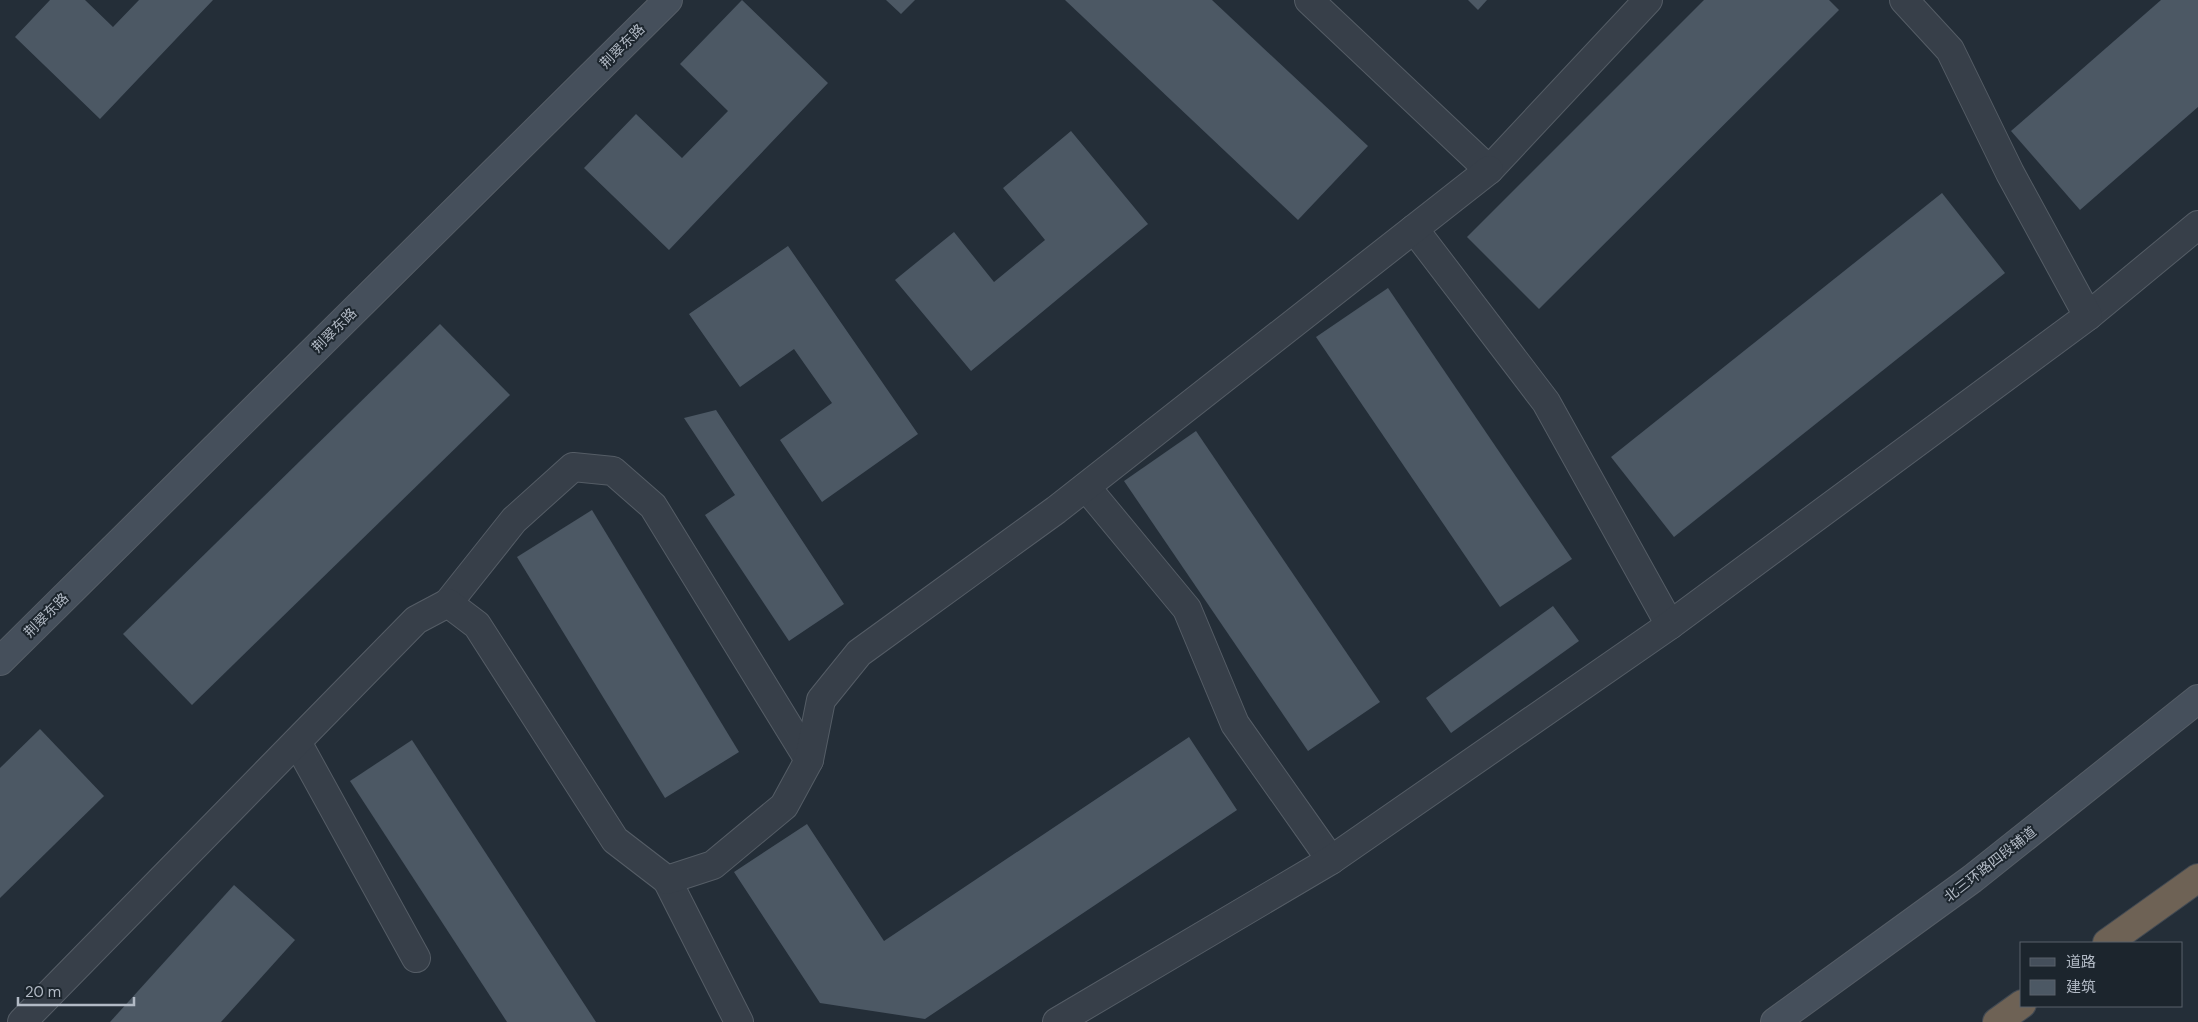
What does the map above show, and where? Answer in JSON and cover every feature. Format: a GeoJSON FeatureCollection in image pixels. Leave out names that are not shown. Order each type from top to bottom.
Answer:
{"type":"FeatureCollection","features":[{"type":"Feature","properties":{"kind":"highway"},"geometry":{"type":"LineString","coordinates":[[2108,942],[2198,878]]}},
{"type":"Feature","properties":{"kind":"highway"},"geometry":{"type":"LineString","coordinates":[[1997,1022],[2020,1005]]}},
{"type":"Feature","properties":{"kind":"street","name":"荆翠东路"},"geometry":{"type":"LineString","coordinates":[[0,661],[668,0]]}},
{"type":"Feature","properties":{"kind":"street"},"geometry":{"type":"LineString","coordinates":[[1310,0],[1489,170]]}},
{"type":"Feature","properties":{"kind":"street"},"geometry":{"type":"LineString","coordinates":[[667,880],[712,865],[784,806],[809,760],[821,700],[859,653],[1086,487],[1489,170],[1648,0]]}},
{"type":"Feature","properties":{"kind":"street"},"geometry":{"type":"LineString","coordinates":[[1904,0],[1950,50],[2010,173],[2088,316]]}},
{"type":"Feature","properties":{"kind":"street"},"geometry":{"type":"LineString","coordinates":[[1057,1022],[1331,860],[1670,625],[2088,316],[2198,225]]}},
{"type":"Feature","properties":{"kind":"street"},"geometry":{"type":"LineString","coordinates":[[1414,229],[1546,402],[1670,625]]}},
{"type":"Feature","properties":{"kind":"street"},"geometry":{"type":"LineString","coordinates":[[22,1022],[416,620],[448,603],[514,520],[573,467],[613,471],[653,506],[809,760]]}},
{"type":"Feature","properties":{"kind":"street"},"geometry":{"type":"LineString","coordinates":[[1086,487],[1186,609],[1235,724],[1331,860]]}},
{"type":"Feature","properties":{"kind":"street"},"geometry":{"type":"LineString","coordinates":[[448,603],[477,625],[615,840],[667,880],[739,1022]]}},
{"type":"Feature","properties":{"kind":"street","name":"北三环路四段辅道"},"geometry":{"type":"LineString","coordinates":[[1775,1022],[1972,879],[2198,699]]}},
{"type":"Feature","properties":{"kind":"street"},"geometry":{"type":"LineString","coordinates":[[297,742],[416,958]]}},
{"type":"Feature","properties":{"kind":"building"},"geometry":{"type":"Polygon","coordinates":[[[50,0],[85,0],[113,27],[139,0],[213,0],[100,119],[15,37],[50,0]]]}},
{"type":"Feature","properties":{"kind":"building"},"geometry":{"type":"Polygon","coordinates":[[[742,0],[828,83],[669,250],[584,168],[636,114],[682,158],[728,111],[680,64],[742,0]]]}},
{"type":"Feature","properties":{"kind":"building"},"geometry":{"type":"Polygon","coordinates":[[[886,0],[915,0],[901,14],[886,0]]]}},
{"type":"Feature","properties":{"kind":"building"},"geometry":{"type":"Polygon","coordinates":[[[1065,0],[1212,0],[1368,146],[1298,220],[1065,0]]]}},
{"type":"Feature","properties":{"kind":"building"},"geometry":{"type":"Polygon","coordinates":[[[1468,0],[1487,0],[1478,10],[1468,0]]]}},
{"type":"Feature","properties":{"kind":"building"},"geometry":{"type":"Polygon","coordinates":[[[1704,0],[1829,0],[1839,10],[1539,309],[1467,237],[1704,0]]]}},
{"type":"Feature","properties":{"kind":"building"},"geometry":{"type":"Polygon","coordinates":[[[2161,0],[2198,0],[2198,107],[2080,210],[2011,131],[2161,0]]]}},
{"type":"Feature","properties":{"kind":"building"},"geometry":{"type":"Polygon","coordinates":[[[1071,131],[1148,224],[971,371],[895,280],[954,232],[994,282],[1045,240],[1003,188],[1071,131]]]}},
{"type":"Feature","properties":{"kind":"building"},"geometry":{"type":"Polygon","coordinates":[[[1942,193],[2005,273],[1674,537],[1611,457],[1942,193]]]}},
{"type":"Feature","properties":{"kind":"building"},"geometry":{"type":"Polygon","coordinates":[[[788,246],[918,434],[822,502],[780,440],[832,403],[794,349],[740,387],[689,314],[788,246]]]}},
{"type":"Feature","properties":{"kind":"building"},"geometry":{"type":"Polygon","coordinates":[[[1388,288],[1572,559],[1500,607],[1316,337],[1388,288]]]}},
{"type":"Feature","properties":{"kind":"building"},"geometry":{"type":"Polygon","coordinates":[[[440,324],[510,395],[192,705],[123,634],[440,324]]]}},
{"type":"Feature","properties":{"kind":"building"},"geometry":{"type":"Polygon","coordinates":[[[716,410],[844,604],[789,641],[705,515],[735,495],[684,418],[716,410]]]}},
{"type":"Feature","properties":{"kind":"building"},"geometry":{"type":"Polygon","coordinates":[[[1196,431],[1380,702],[1308,751],[1124,481],[1196,431]]]}},
{"type":"Feature","properties":{"kind":"building"},"geometry":{"type":"Polygon","coordinates":[[[592,510],[739,752],[665,798],[517,557],[592,510]]]}},
{"type":"Feature","properties":{"kind":"building"},"geometry":{"type":"Polygon","coordinates":[[[1553,606],[1579,641],[1451,733],[1426,698],[1553,606]]]}},
{"type":"Feature","properties":{"kind":"building"},"geometry":{"type":"Polygon","coordinates":[[[40,729],[104,796],[0,898],[0,768],[40,729]]]}},
{"type":"Feature","properties":{"kind":"building"},"geometry":{"type":"Polygon","coordinates":[[[1189,737],[1237,810],[925,1019],[820,1003],[734,872],[807,824],[884,941],[1189,737]]]}},
{"type":"Feature","properties":{"kind":"building"},"geometry":{"type":"Polygon","coordinates":[[[412,740],[596,1022],[507,1022],[350,781],[412,740]]]}},
{"type":"Feature","properties":{"kind":"building"},"geometry":{"type":"Polygon","coordinates":[[[234,885],[295,940],[221,1022],[110,1022],[234,885]]]}}]}
